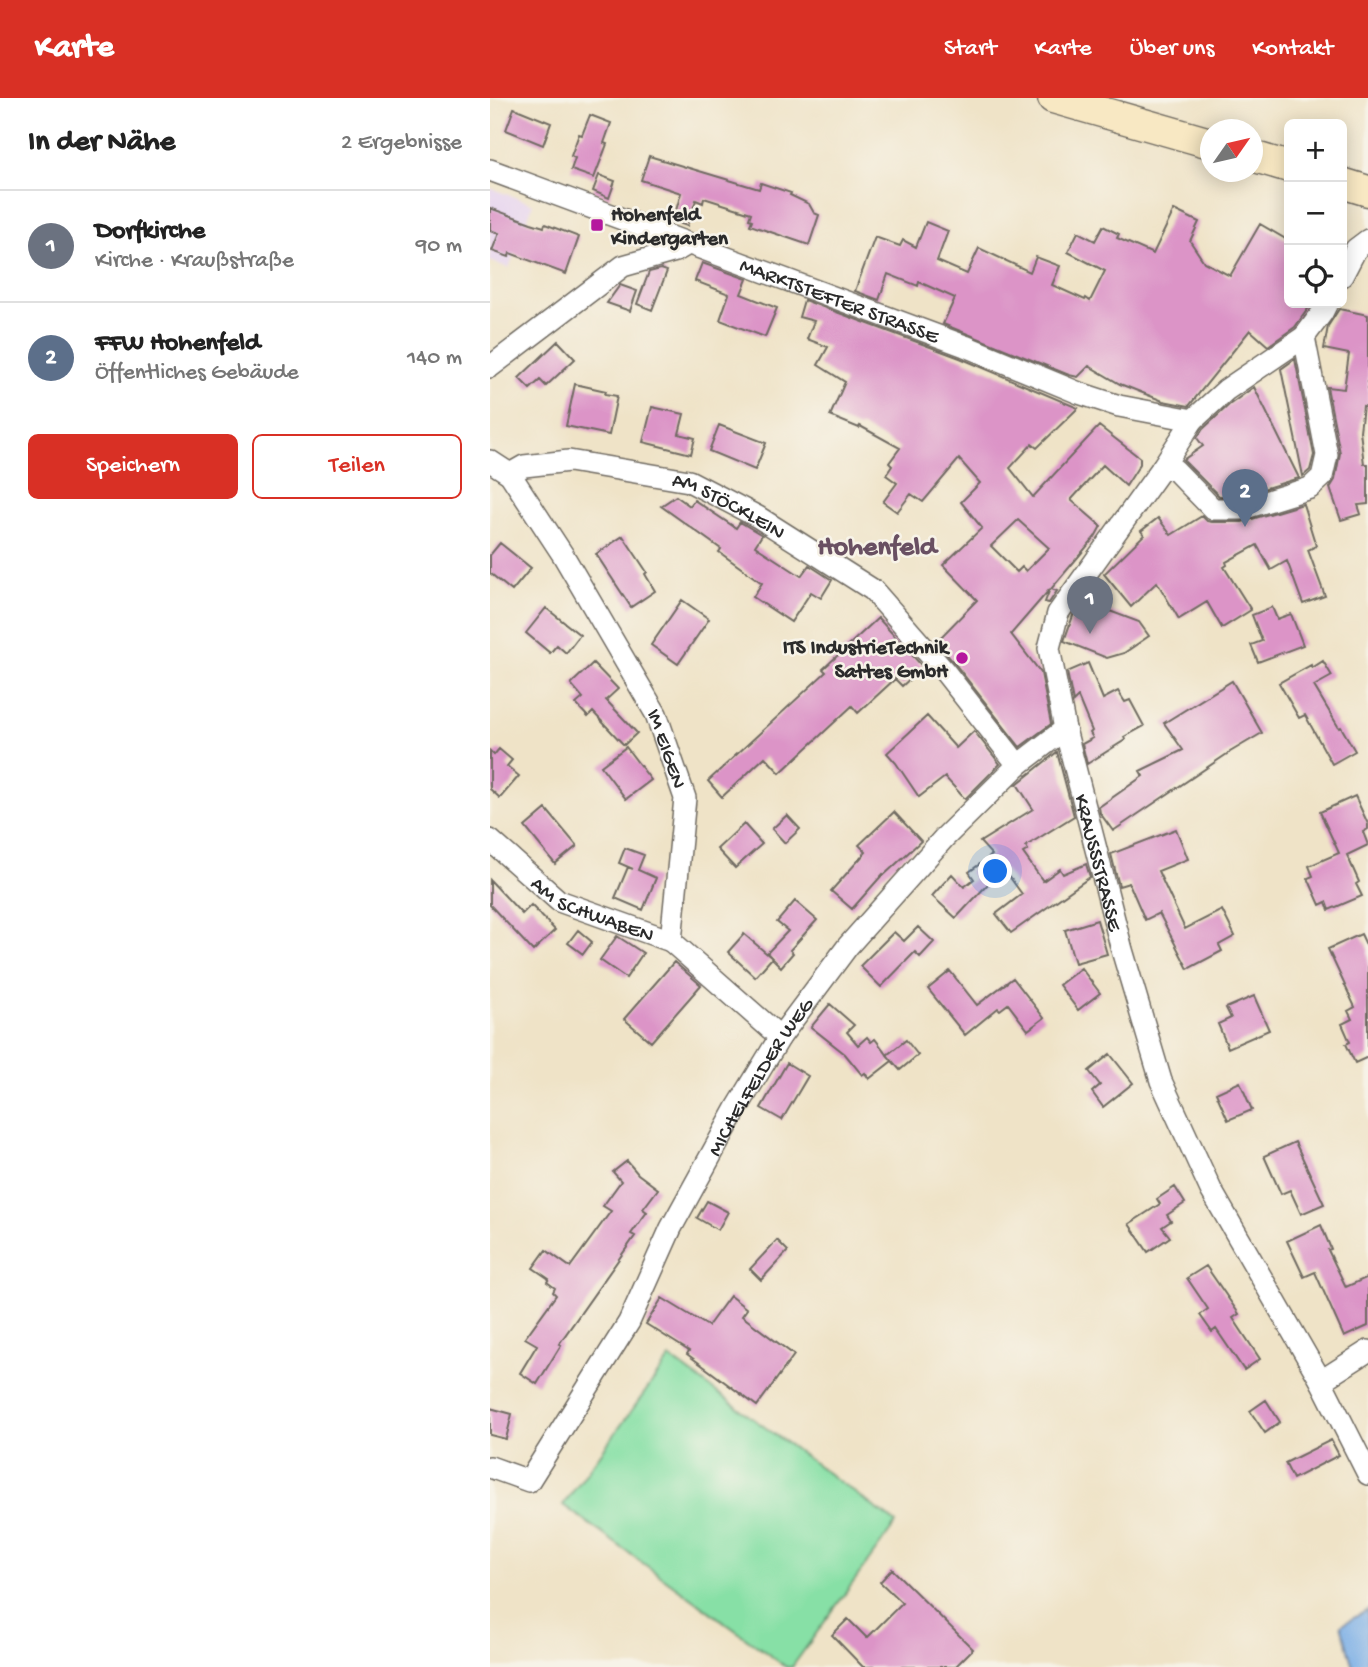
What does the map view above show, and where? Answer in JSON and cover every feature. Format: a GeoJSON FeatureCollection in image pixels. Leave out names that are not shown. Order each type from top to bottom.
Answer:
{"type":"FeatureCollection","features":[{"type":"Feature","properties":{"kind":"main road"},"geometry":{"type":"LineString","coordinates":[[1053,98],[1200,140]]}},
{"type":"Feature","properties":{"kind":"main road"},"geometry":{"type":"LineString","coordinates":[[1263,159],[1284,166]]}},
{"type":"Feature","properties":{"kind":"main road"},"geometry":{"type":"LineString","coordinates":[[1347,185],[1368,191]]}},
{"type":"Feature","properties":{"kind":"street","name":"MARKTSTEFTER STRASSE"},"geometry":{"type":"LineString","coordinates":[[490,170],[965,346],[1079,393],[1119,406],[1193,420]]}},
{"type":"Feature","properties":{"kind":"street"},"geometry":{"type":"LineString","coordinates":[[1347,266],[1356,248],[1368,240]]}},
{"type":"Feature","properties":{"kind":"street"},"geometry":{"type":"LineString","coordinates":[[490,367],[623,266],[676,251],[688,244]]}},
{"type":"Feature","properties":{"kind":"street","name":"KRAUSSSTRASSE"},"geometry":{"type":"LineString","coordinates":[[1324,308],[1304,337],[1226,390],[1193,420],[1162,468],[1058,613],[1049,648],[1065,729],[1122,950],[1161,1081],[1211,1190],[1321,1381],[1368,1474]]}},
{"type":"Feature","properties":{"kind":"street"},"geometry":{"type":"LineString","coordinates":[[1162,468],[1175,470],[1213,509],[1242,509],[1310,488],[1322,477],[1326,455],[1304,337]]}},
{"type":"Feature","properties":{"kind":"street","name":"IM EIGEN"},"geometry":{"type":"LineString","coordinates":[[490,461],[510,474],[563,555],[656,714],[685,798],[671,941]]}},
{"type":"Feature","properties":{"kind":"street","name":"AM STÖCKLEIN"},"geometry":{"type":"LineString","coordinates":[[510,474],[524,466],[569,461],[689,481],[758,517],[873,590],[945,672],[1018,765]]}},
{"type":"Feature","properties":{"kind":"street","name":"MICHELFELDER WEG"},"geometry":{"type":"LineString","coordinates":[[490,1467],[528,1481],[629,1322],[671,1227],[780,1037],[848,946],[944,838],[1018,765],[1065,729]]}},
{"type":"Feature","properties":{"kind":"street","name":"AM SCHWABEN"},"geometry":{"type":"LineString","coordinates":[[490,840],[559,901],[671,941]]}},
{"type":"Feature","properties":{"kind":"street"},"geometry":{"type":"LineString","coordinates":[[671,941],[780,1037]]}},
{"type":"Feature","properties":{"kind":"street"},"geometry":{"type":"LineString","coordinates":[[1321,1381],[1368,1351]]}},
{"type":"Feature","properties":{"kind":"shaded area"},"geometry":{"type":"Polygon","coordinates":[[[490,188],[533,204],[509,268],[490,261],[490,188]]]}},
{"type":"Feature","properties":{"kind":"green space"},"geometry":{"type":"Polygon","coordinates":[[[670,1358],[896,1523],[792,1667],[786,1667],[563,1505],[670,1358]]]}},
{"type":"Feature","properties":{"kind":"water"},"geometry":{"type":"Polygon","coordinates":[[[1368,1610],[1368,1667],[1353,1667],[1341,1625],[1368,1610]]]}},
{"type":"Feature","properties":{"kind":"building"},"geometry":{"type":"Polygon","coordinates":[[[514,108],[551,123],[543,145],[506,130],[514,108]]]}},
{"type":"Feature","properties":{"kind":"building"},"geometry":{"type":"Polygon","coordinates":[[[590,115],[611,123],[604,143],[607,144],[594,178],[571,170],[575,158],[571,156],[590,115]]]}},
{"type":"Feature","properties":{"kind":"building"},"geometry":{"type":"Polygon","coordinates":[[[649,156],[759,189],[761,183],[791,193],[790,195],[809,204],[814,213],[819,215],[809,245],[750,225],[751,213],[704,198],[703,203],[696,200],[687,226],[673,221],[681,193],[641,180],[649,156]]]}},
{"type":"Feature","properties":{"kind":"building"},"geometry":{"type":"Polygon","coordinates":[[[599,175],[615,181],[609,198],[593,191],[599,175]]]}},
{"type":"Feature","properties":{"kind":"building"},"geometry":{"type":"Polygon","coordinates":[[[490,208],[579,237],[566,274],[510,253],[509,257],[492,251],[499,233],[490,230],[490,208]]]}},
{"type":"Feature","properties":{"kind":"building"},"geometry":{"type":"Polygon","coordinates":[[[1174,210],[1199,222],[1190,241],[1204,262],[1230,276],[1260,224],[1284,238],[1284,308],[1308,308],[1295,327],[1268,346],[1250,330],[1189,406],[1163,401],[1120,384],[1089,366],[1078,377],[1069,375],[943,324],[955,298],[919,282],[918,286],[888,274],[879,300],[855,291],[875,237],[900,246],[903,240],[916,247],[926,222],[948,231],[937,261],[967,274],[979,248],[1030,272],[1036,257],[1060,266],[1052,285],[1090,301],[1105,271],[1068,252],[1078,232],[1095,241],[1103,226],[1119,234],[1117,238],[1153,254],[1174,210]]]}},
{"type":"Feature","properties":{"kind":"building"},"geometry":{"type":"Polygon","coordinates":[[[702,263],[747,279],[741,294],[777,308],[765,337],[720,320],[729,294],[695,281],[702,263]]]}},
{"type":"Feature","properties":{"kind":"building"},"geometry":{"type":"Polygon","coordinates":[[[661,269],[667,271],[652,310],[637,304],[649,272],[661,269]]]}},
{"type":"Feature","properties":{"kind":"building"},"geometry":{"type":"Polygon","coordinates":[[[620,285],[637,291],[630,311],[607,303],[620,285]]]}},
{"type":"Feature","properties":{"kind":"building"},"geometry":{"type":"Polygon","coordinates":[[[804,300],[960,358],[1078,408],[1037,448],[1032,444],[1010,468],[1033,497],[1099,426],[1140,458],[1140,464],[1126,486],[1103,465],[1071,500],[1101,526],[1095,537],[1051,589],[1057,591],[1049,603],[1045,602],[1050,589],[1011,634],[1041,673],[1051,724],[1020,747],[936,642],[977,600],[943,565],[982,528],[961,502],[980,483],[959,459],[923,502],[911,494],[897,512],[883,502],[897,483],[886,475],[892,466],[889,463],[900,448],[860,426],[859,428],[830,416],[845,382],[818,365],[828,347],[807,339],[814,321],[799,317],[804,300]],[[1018,520],[991,546],[1017,572],[1022,567],[1026,571],[1049,548],[1018,520]]]}},
{"type":"Feature","properties":{"kind":"building"},"geometry":{"type":"Polygon","coordinates":[[[1339,309],[1368,315],[1368,407],[1363,406],[1360,431],[1364,464],[1368,464],[1368,504],[1358,505],[1361,514],[1341,520],[1330,488],[1335,480],[1340,453],[1327,387],[1344,389],[1349,354],[1324,349],[1328,326],[1339,309]]]}},
{"type":"Feature","properties":{"kind":"building"},"geometry":{"type":"Polygon","coordinates":[[[558,341],[575,359],[546,386],[540,380],[530,389],[519,378],[558,341]]]}},
{"type":"Feature","properties":{"kind":"building"},"geometry":{"type":"Polygon","coordinates":[[[1295,359],[1314,455],[1310,470],[1303,476],[1281,369],[1295,359]]]}},
{"type":"Feature","properties":{"kind":"building"},"geometry":{"type":"Polygon","coordinates":[[[575,384],[617,396],[609,435],[566,426],[575,384]]]}},
{"type":"Feature","properties":{"kind":"building"},"geometry":{"type":"Polygon","coordinates":[[[1254,387],[1299,478],[1240,496],[1219,496],[1183,460],[1203,446],[1197,438],[1203,429],[1254,387]]]}},
{"type":"Feature","properties":{"kind":"building"},"geometry":{"type":"Polygon","coordinates":[[[652,407],[684,414],[679,434],[695,438],[691,454],[643,442],[652,407]]]}},
{"type":"Feature","properties":{"kind":"building"},"geometry":{"type":"Polygon","coordinates":[[[719,425],[766,443],[755,470],[709,451],[719,425]]]}},
{"type":"Feature","properties":{"kind":"building"},"geometry":{"type":"Polygon","coordinates":[[[676,496],[690,506],[694,500],[736,528],[740,522],[762,535],[755,546],[801,576],[809,565],[832,580],[821,598],[811,592],[791,622],[753,597],[762,583],[719,552],[721,549],[661,506],[676,496]]]}},
{"type":"Feature","properties":{"kind":"building"},"geometry":{"type":"Polygon","coordinates":[[[1303,504],[1316,546],[1308,550],[1325,596],[1303,604],[1287,561],[1271,570],[1257,545],[1226,562],[1224,567],[1251,610],[1222,628],[1207,602],[1179,619],[1157,582],[1131,607],[1104,574],[1144,535],[1141,531],[1158,518],[1171,535],[1202,516],[1212,522],[1242,522],[1303,504]]]}},
{"type":"Feature","properties":{"kind":"building"},"geometry":{"type":"Polygon","coordinates":[[[623,536],[647,572],[645,574],[655,591],[631,607],[596,554],[623,536]]]}},
{"type":"Feature","properties":{"kind":"building"},"geometry":{"type":"Polygon","coordinates":[[[500,543],[531,568],[512,591],[490,573],[490,555],[500,543]]]}},
{"type":"Feature","properties":{"kind":"building"},"geometry":{"type":"Polygon","coordinates":[[[682,600],[709,619],[678,664],[651,645],[682,600]]]}},
{"type":"Feature","properties":{"kind":"building"},"geometry":{"type":"Polygon","coordinates":[[[1083,601],[1139,622],[1149,636],[1124,653],[1107,658],[1064,641],[1074,613],[1083,601]]]}},
{"type":"Feature","properties":{"kind":"building"},"geometry":{"type":"Polygon","coordinates":[[[1272,607],[1277,619],[1291,614],[1303,645],[1258,662],[1251,645],[1262,641],[1252,615],[1272,607]]]}},
{"type":"Feature","properties":{"kind":"building"},"geometry":{"type":"Polygon","coordinates":[[[546,608],[580,635],[566,653],[557,645],[550,653],[526,633],[546,608]]]}},
{"type":"Feature","properties":{"kind":"building"},"geometry":{"type":"Polygon","coordinates":[[[878,618],[923,667],[902,686],[895,679],[858,713],[852,706],[780,773],[765,757],[722,797],[708,781],[826,672],[823,669],[878,618]]]}},
{"type":"Feature","properties":{"kind":"building"},"geometry":{"type":"Polygon","coordinates":[[[1323,661],[1332,676],[1314,686],[1355,751],[1332,764],[1305,715],[1299,718],[1279,683],[1323,661]]]}},
{"type":"Feature","properties":{"kind":"building"},"geometry":{"type":"Polygon","coordinates":[[[593,663],[618,689],[606,700],[637,733],[624,745],[593,712],[588,717],[576,704],[583,698],[571,684],[593,663]]]}},
{"type":"Feature","properties":{"kind":"building"},"geometry":{"type":"Polygon","coordinates":[[[1088,663],[1103,699],[1118,691],[1125,702],[1130,700],[1144,726],[1087,764],[1082,744],[1093,738],[1090,733],[1092,731],[1078,697],[1073,702],[1067,672],[1088,663]]]}},
{"type":"Feature","properties":{"kind":"building"},"geometry":{"type":"Polygon","coordinates":[[[1232,681],[1262,733],[1113,831],[1100,813],[1099,807],[1143,776],[1140,771],[1183,750],[1164,723],[1232,681]]]}},
{"type":"Feature","properties":{"kind":"building"},"geometry":{"type":"Polygon","coordinates":[[[927,716],[956,748],[974,731],[1000,764],[965,799],[945,777],[919,797],[887,753],[927,716]]]}},
{"type":"Feature","properties":{"kind":"building"},"geometry":{"type":"Polygon","coordinates":[[[626,747],[651,780],[626,799],[601,766],[626,747]]]}},
{"type":"Feature","properties":{"kind":"building"},"geometry":{"type":"Polygon","coordinates":[[[499,749],[512,760],[507,766],[519,776],[500,798],[490,789],[490,751],[494,755],[499,749]]]}},
{"type":"Feature","properties":{"kind":"building"},"geometry":{"type":"Polygon","coordinates":[[[1057,752],[1074,816],[1026,846],[1028,850],[1023,853],[1043,881],[1060,869],[1063,874],[1086,864],[1090,877],[1011,933],[996,914],[1022,894],[1003,868],[956,918],[932,896],[952,874],[964,887],[974,879],[969,872],[992,855],[980,842],[1033,809],[1017,784],[1057,752]]]}},
{"type":"Feature","properties":{"kind":"building"},"geometry":{"type":"Polygon","coordinates":[[[1355,796],[1368,824],[1368,829],[1363,832],[1368,845],[1347,855],[1362,896],[1329,910],[1326,902],[1320,905],[1308,878],[1313,876],[1309,866],[1339,853],[1320,812],[1355,796]]]}},
{"type":"Feature","properties":{"kind":"building"},"geometry":{"type":"Polygon","coordinates":[[[546,809],[577,846],[555,864],[525,827],[546,809]]]}},
{"type":"Feature","properties":{"kind":"building"},"geometry":{"type":"Polygon","coordinates":[[[894,812],[921,841],[883,874],[852,909],[831,891],[866,852],[859,845],[894,812]]]}},
{"type":"Feature","properties":{"kind":"building"},"geometry":{"type":"Polygon","coordinates":[[[787,815],[800,829],[785,843],[772,829],[787,815]]]}},
{"type":"Feature","properties":{"kind":"building"},"geometry":{"type":"Polygon","coordinates":[[[744,824],[762,844],[735,868],[717,849],[744,824]]]}},
{"type":"Feature","properties":{"kind":"building"},"geometry":{"type":"Polygon","coordinates":[[[1176,829],[1188,859],[1158,871],[1185,929],[1222,910],[1235,936],[1219,945],[1222,951],[1188,969],[1159,913],[1145,920],[1129,883],[1119,886],[1111,854],[1176,829]]]}},
{"type":"Feature","properties":{"kind":"building"},"geometry":{"type":"Polygon","coordinates":[[[625,848],[644,855],[638,870],[656,878],[643,910],[615,898],[628,867],[633,869],[619,863],[625,848]]]}},
{"type":"Feature","properties":{"kind":"building"},"geometry":{"type":"Polygon","coordinates":[[[490,880],[522,914],[531,905],[555,930],[533,951],[490,905],[490,880]]]}},
{"type":"Feature","properties":{"kind":"building"},"geometry":{"type":"Polygon","coordinates":[[[795,901],[817,920],[790,950],[793,953],[781,967],[767,953],[788,931],[777,922],[795,901]]]}},
{"type":"Feature","properties":{"kind":"building"},"geometry":{"type":"Polygon","coordinates":[[[1097,920],[1107,954],[1075,963],[1065,930],[1097,920]]]}},
{"type":"Feature","properties":{"kind":"building"},"geometry":{"type":"Polygon","coordinates":[[[918,927],[934,942],[920,957],[915,952],[881,987],[860,966],[894,932],[904,941],[918,927]]]}},
{"type":"Feature","properties":{"kind":"building"},"geometry":{"type":"Polygon","coordinates":[[[578,930],[592,942],[583,954],[568,943],[578,930]]]}},
{"type":"Feature","properties":{"kind":"building"},"geometry":{"type":"Polygon","coordinates":[[[744,934],[772,958],[755,977],[728,952],[744,934]]]}},
{"type":"Feature","properties":{"kind":"building"},"geometry":{"type":"Polygon","coordinates":[[[1361,934],[1368,949],[1368,1057],[1355,1063],[1346,1044],[1350,1042],[1342,1024],[1352,1019],[1348,1011],[1355,1007],[1328,949],[1361,934]]]}},
{"type":"Feature","properties":{"kind":"building"},"geometry":{"type":"Polygon","coordinates":[[[617,936],[643,953],[626,978],[600,960],[617,936]]]}},
{"type":"Feature","properties":{"kind":"building"},"geometry":{"type":"Polygon","coordinates":[[[674,962],[701,985],[651,1042],[624,1019],[674,962]]]}},
{"type":"Feature","properties":{"kind":"building"},"geometry":{"type":"Polygon","coordinates":[[[1081,968],[1100,993],[1078,1010],[1059,985],[1081,968]]]}},
{"type":"Feature","properties":{"kind":"building"},"geometry":{"type":"Polygon","coordinates":[[[950,971],[977,1005],[1013,978],[1044,1018],[1028,1030],[1008,1004],[1000,1010],[998,1008],[965,1035],[928,989],[950,971]]]}},
{"type":"Feature","properties":{"kind":"building"},"geometry":{"type":"Polygon","coordinates":[[[1254,996],[1269,1030],[1228,1048],[1218,1024],[1231,1018],[1226,1008],[1254,996]]]}},
{"type":"Feature","properties":{"kind":"building"},"geometry":{"type":"Polygon","coordinates":[[[830,1004],[854,1025],[847,1032],[858,1045],[867,1037],[871,1042],[875,1039],[892,1061],[869,1079],[865,1073],[862,1075],[845,1054],[811,1027],[830,1004]]]}},
{"type":"Feature","properties":{"kind":"building"},"geometry":{"type":"Polygon","coordinates":[[[906,1040],[918,1055],[900,1070],[887,1055],[906,1040]]]}},
{"type":"Feature","properties":{"kind":"building"},"geometry":{"type":"Polygon","coordinates":[[[1110,1054],[1133,1083],[1103,1107],[1092,1092],[1100,1085],[1089,1071],[1110,1054]]]}},
{"type":"Feature","properties":{"kind":"building"},"geometry":{"type":"Polygon","coordinates":[[[787,1063],[808,1076],[782,1120],[761,1108],[787,1063]]]}},
{"type":"Feature","properties":{"kind":"building"},"geometry":{"type":"Polygon","coordinates":[[[1240,1082],[1252,1110],[1228,1120],[1216,1093],[1240,1082]]]}},
{"type":"Feature","properties":{"kind":"building"},"geometry":{"type":"Polygon","coordinates":[[[1295,1142],[1324,1204],[1301,1214],[1290,1190],[1281,1194],[1264,1156],[1295,1142]]]}},
{"type":"Feature","properties":{"kind":"building"},"geometry":{"type":"Polygon","coordinates":[[[627,1161],[638,1174],[658,1189],[643,1209],[647,1212],[631,1234],[635,1236],[559,1344],[561,1345],[537,1384],[520,1373],[537,1345],[525,1338],[556,1295],[553,1292],[555,1288],[547,1282],[549,1279],[533,1268],[546,1250],[570,1267],[611,1211],[603,1206],[621,1181],[613,1172],[627,1161]]]}},
{"type":"Feature","properties":{"kind":"building"},"geometry":{"type":"Polygon","coordinates":[[[1175,1187],[1185,1203],[1167,1215],[1171,1221],[1162,1227],[1170,1237],[1148,1252],[1129,1224],[1160,1204],[1157,1199],[1175,1187]]]}},
{"type":"Feature","properties":{"kind":"building"},"geometry":{"type":"Polygon","coordinates":[[[707,1201],[728,1212],[718,1230],[697,1218],[707,1201]]]}},
{"type":"Feature","properties":{"kind":"building"},"geometry":{"type":"Polygon","coordinates":[[[1321,1225],[1331,1249],[1328,1250],[1346,1287],[1368,1277],[1368,1326],[1344,1337],[1315,1272],[1304,1277],[1287,1241],[1321,1225]]]}},
{"type":"Feature","properties":{"kind":"building"},"geometry":{"type":"Polygon","coordinates":[[[777,1240],[788,1251],[761,1280],[750,1269],[777,1240]]]}},
{"type":"Feature","properties":{"kind":"building"},"geometry":{"type":"Polygon","coordinates":[[[1206,1266],[1239,1314],[1233,1318],[1260,1359],[1244,1370],[1216,1329],[1212,1332],[1200,1315],[1208,1309],[1187,1278],[1206,1266]]]}},
{"type":"Feature","properties":{"kind":"building"},"geometry":{"type":"Polygon","coordinates":[[[730,1296],[747,1309],[742,1316],[794,1355],[757,1406],[687,1354],[689,1351],[646,1324],[662,1298],[708,1326],[730,1296]]]}},
{"type":"Feature","properties":{"kind":"building"},"geometry":{"type":"Polygon","coordinates":[[[1266,1400],[1280,1422],[1265,1433],[1250,1411],[1266,1400]]]}},
{"type":"Feature","properties":{"kind":"building"},"geometry":{"type":"Polygon","coordinates":[[[490,1408],[512,1414],[506,1439],[490,1435],[490,1408]]]}},
{"type":"Feature","properties":{"kind":"building"},"geometry":{"type":"Polygon","coordinates":[[[1331,1440],[1339,1455],[1293,1479],[1285,1463],[1331,1440]]]}},
{"type":"Feature","properties":{"kind":"building"},"geometry":{"type":"Polygon","coordinates":[[[892,1569],[973,1649],[955,1667],[863,1667],[832,1635],[848,1619],[867,1638],[902,1603],[880,1582],[892,1569]]]}},
{"type":"Feature","properties":{"kind":"place","name":"Hohenfeld Kindergarten"},"geometry":{"type":"Point","coordinates":[597,225]}},
{"type":"Feature","properties":{"kind":"place","name":"FFW Hohenfeld"},"geometry":{"type":"Point","coordinates":[1245,527]}},
{"type":"Feature","properties":{"kind":"place","name":"Dorfkirche"},"geometry":{"type":"Point","coordinates":[1090,634]}},
{"type":"Feature","properties":{"kind":"place","name":"ITS IndustrieTechnik Sattes GmbH"},"geometry":{"type":"Point","coordinates":[962,658]}},
{"type":"Feature","properties":{"kind":"district","name":"Hohenfeld"},"geometry":{"type":"Point","coordinates":[877,544]}}]}
